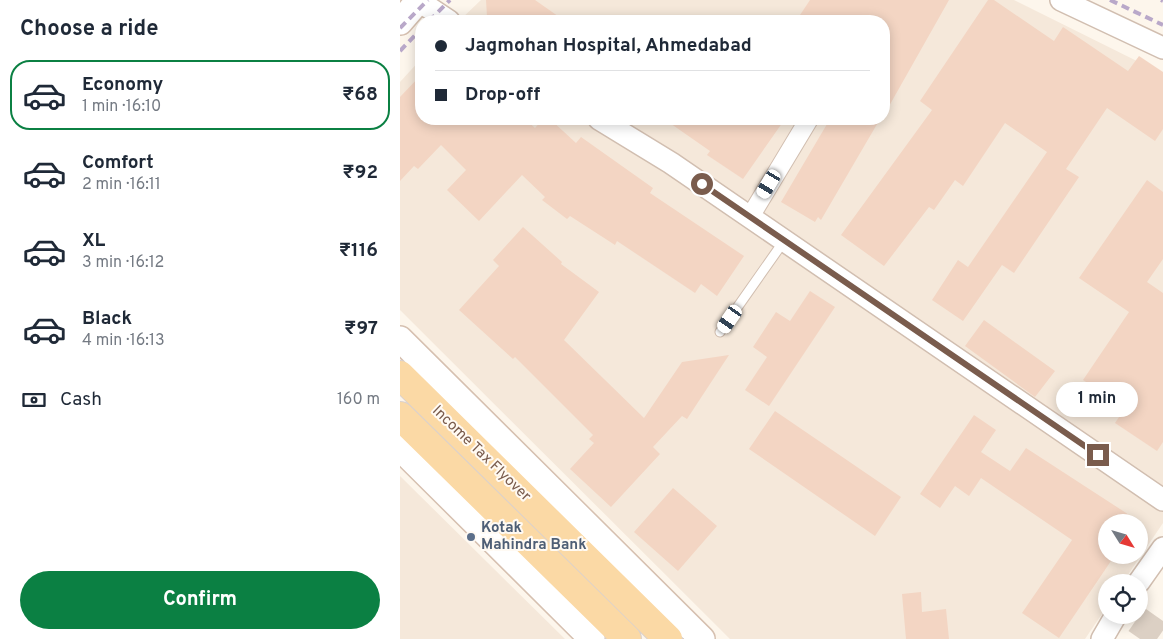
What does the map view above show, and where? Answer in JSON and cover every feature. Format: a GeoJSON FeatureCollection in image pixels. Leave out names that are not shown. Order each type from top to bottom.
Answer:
{"type":"FeatureCollection","features":[{"type":"Feature","properties":{"kind":"main road"},"geometry":{"type":"LineString","coordinates":[[400,22],[419,0]]}},
{"type":"Feature","properties":{"kind":"main road"},"geometry":{"type":"LineString","coordinates":[[400,339],[546,481],[702,639]]}},
{"type":"Feature","properties":{"kind":"main road","name":"Income Tax Flyover"},"geometry":{"type":"LineString","coordinates":[[400,375],[668,639]]}},
{"type":"Feature","properties":{"kind":"main road","name":"Income Tax Flyover"},"geometry":{"type":"LineString","coordinates":[[400,416],[627,639]]}},
{"type":"Feature","properties":{"kind":"main road"},"geometry":{"type":"LineString","coordinates":[[400,448],[592,639]]}},
{"type":"Feature","properties":{"kind":"street"},"geometry":{"type":"LineString","coordinates":[[419,0],[440,15]]}},
{"type":"Feature","properties":{"kind":"street"},"geometry":{"type":"LineString","coordinates":[[1061,0],[1163,48]]}},
{"type":"Feature","properties":{"kind":"street"},"geometry":{"type":"LineString","coordinates":[[609,125],[671,163],[1163,500]]}},
{"type":"Feature","properties":{"kind":"street"},"geometry":{"type":"LineString","coordinates":[[750,217],[805,125]]}},
{"type":"Feature","properties":{"kind":"street"},"geometry":{"type":"LineString","coordinates":[[1144,574],[1163,548]]}},
{"type":"Feature","properties":{"kind":"street"},"geometry":{"type":"LineString","coordinates":[[1102,639],[1111,624]]}},
{"type":"Feature","properties":{"kind":"lane"},"geometry":{"type":"LineString","coordinates":[[720,332],[784,241]]}},
{"type":"Feature","properties":{"kind":"shaded area"},"geometry":{"type":"Polygon","coordinates":[[[481,0],[1014,0],[1163,74],[1163,523],[1148,545],[1148,514],[1098,514],[1098,564],[1135,564],[1128,574],[1098,574],[1098,620],[1085,639],[730,639],[400,310],[400,82],[415,66],[415,125],[890,125],[890,15],[465,15],[481,0]]]}},
{"type":"Feature","properties":{"kind":"shaded area"},"geometry":{"type":"Polygon","coordinates":[[[400,476],[565,639],[400,639],[400,476]]]}},
{"type":"Feature","properties":{"kind":"building"},"geometry":{"type":"Polygon","coordinates":[[[486,0],[535,0],[556,15],[487,15],[486,0]]]}},
{"type":"Feature","properties":{"kind":"building"},"geometry":{"type":"Polygon","coordinates":[[[810,0],[949,0],[890,104],[890,15],[800,15],[810,0]]]}},
{"type":"Feature","properties":{"kind":"building"},"geometry":{"type":"Polygon","coordinates":[[[988,0],[994,0],[1054,41],[1063,27],[1128,71],[1139,56],[1163,72],[1163,129],[1155,141],[1107,108],[1066,169],[1079,177],[1014,273],[1002,265],[963,321],[932,300],[958,260],[968,267],[1047,152],[1005,123],[963,186],[955,180],[934,210],[929,207],[884,266],[841,235],[932,110],[920,101],[988,0]]]}},
{"type":"Feature","properties":{"kind":"building"},"geometry":{"type":"Polygon","coordinates":[[[415,81],[415,125],[532,125],[535,128],[538,125],[556,125],[576,143],[581,137],[653,188],[650,193],[744,256],[717,296],[701,284],[695,293],[617,241],[615,245],[570,216],[567,219],[542,200],[545,197],[522,175],[479,221],[447,190],[466,170],[441,145],[418,169],[414,166],[400,181],[400,97],[415,81]]]}},
{"type":"Feature","properties":{"kind":"building"},"geometry":{"type":"Polygon","coordinates":[[[673,125],[781,125],[743,179],[707,155],[710,151],[673,125]]]}},
{"type":"Feature","properties":{"kind":"building"},"geometry":{"type":"Polygon","coordinates":[[[826,125],[876,125],[821,220],[818,217],[815,222],[781,202],[826,125]]]}},
{"type":"Feature","properties":{"kind":"building"},"geometry":{"type":"Polygon","coordinates":[[[1147,180],[1163,192],[1163,259],[1147,282],[1163,293],[1163,442],[1157,451],[1115,423],[1125,408],[1083,380],[1129,312],[1079,278],[1147,180]]]}},
{"type":"Feature","properties":{"kind":"building"},"geometry":{"type":"Polygon","coordinates":[[[523,227],[562,262],[561,264],[599,292],[564,340],[644,418],[682,362],[729,355],[687,419],[682,416],[653,447],[660,454],[611,507],[570,469],[594,443],[589,439],[593,435],[515,357],[513,359],[459,310],[499,266],[493,260],[523,227]]]}},
{"type":"Feature","properties":{"kind":"building"},"geometry":{"type":"Polygon","coordinates":[[[810,291],[835,307],[769,406],[745,390],[767,357],[753,347],[776,312],[790,321],[810,291]]]}},
{"type":"Feature","properties":{"kind":"building"},"geometry":{"type":"Polygon","coordinates":[[[984,320],[1055,371],[1035,397],[965,346],[984,320]]]}},
{"type":"Feature","properties":{"kind":"building"},"geometry":{"type":"Polygon","coordinates":[[[775,411],[901,497],[875,536],[749,449],[775,411]]]}},
{"type":"Feature","properties":{"kind":"building"},"geometry":{"type":"Polygon","coordinates":[[[974,415],[996,430],[981,452],[1010,471],[1026,448],[1128,514],[1098,514],[1098,564],[1109,564],[1102,574],[1098,574],[1098,580],[1059,638],[1022,613],[1072,540],[981,478],[969,496],[955,486],[940,508],[920,494],[974,415]]]}},
{"type":"Feature","properties":{"kind":"building"},"geometry":{"type":"Polygon","coordinates":[[[673,488],[717,526],[678,571],[634,532],[673,488]]]}},
{"type":"Feature","properties":{"kind":"building"},"geometry":{"type":"Polygon","coordinates":[[[921,592],[922,612],[946,609],[949,639],[906,639],[902,594],[921,592]]]}},
{"type":"Feature","properties":{"kind":"tunnel"},"geometry":{"type":"LineString","coordinates":[[1140,639],[1163,606]]}},
{"type":"Feature","properties":{"kind":"railway"},"geometry":{"type":"LineString","coordinates":[[400,28],[428,0]]}},
{"type":"Feature","properties":{"kind":"railway"},"geometry":{"type":"LineString","coordinates":[[435,15],[450,0]]}},
{"type":"Feature","properties":{"kind":"railway"},"geometry":{"type":"LineString","coordinates":[[1110,0],[1163,25]]}},
{"type":"Feature","properties":{"kind":"railway"},"geometry":{"type":"LineString","coordinates":[[400,51],[415,35]]}},
{"type":"Feature","properties":{"kind":"place","name":"Kotak Mahindra Bank"},"geometry":{"type":"Point","coordinates":[471,537]}},
{"type":"Feature","properties":{"kind":"route"},"geometry":{"type":"LineString","coordinates":[[702,184],[803,255],[1098,455]]}}]}
